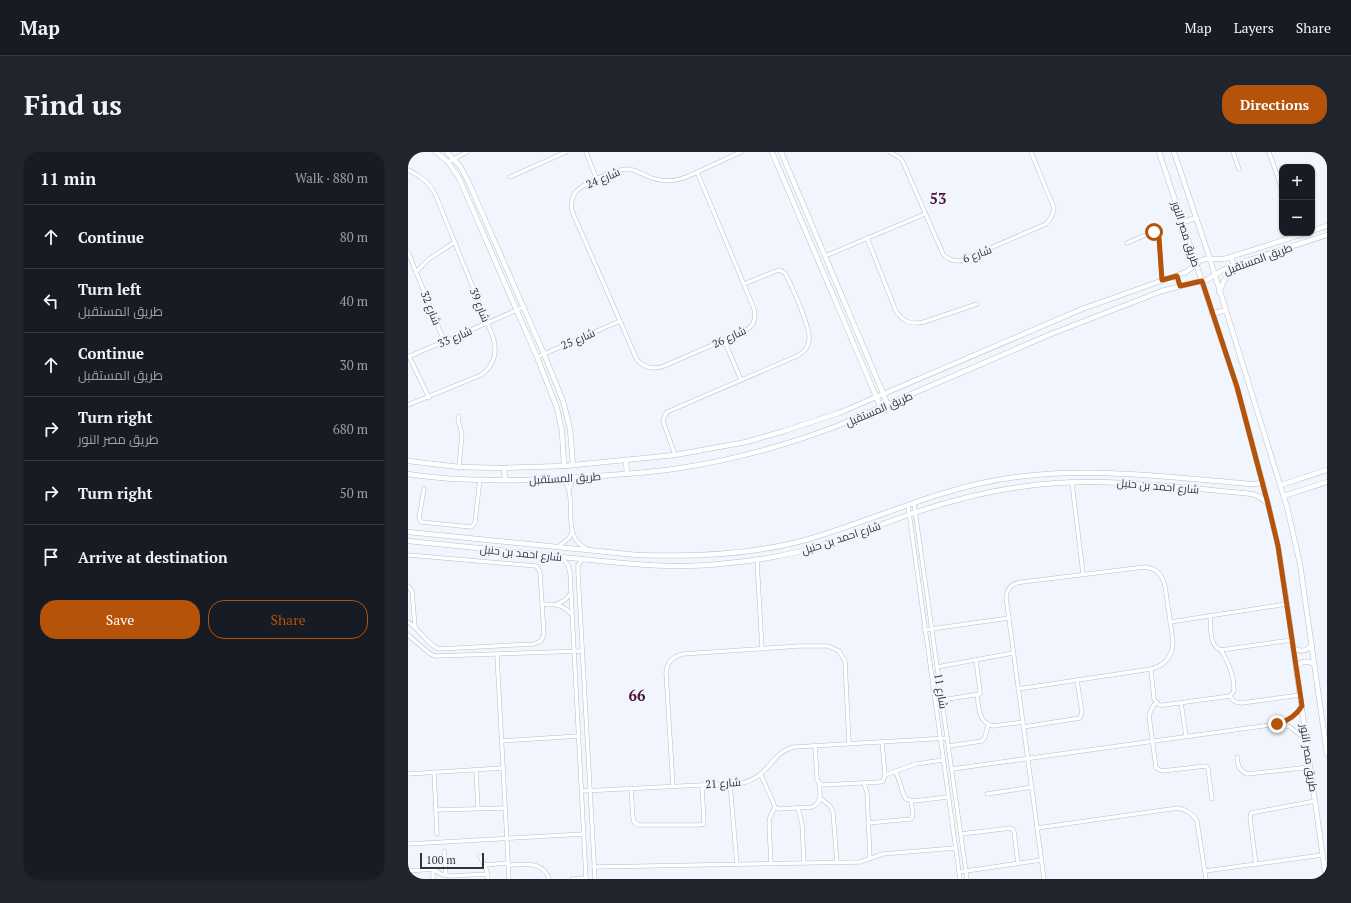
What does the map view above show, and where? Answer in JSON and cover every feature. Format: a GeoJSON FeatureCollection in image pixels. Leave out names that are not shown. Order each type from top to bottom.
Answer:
{"type":"FeatureCollection","features":[{"type":"Feature","properties":{"kind":"street"},"geometry":{"type":"LineString","coordinates":[[436,152],[448,162],[459,178],[537,357],[560,417],[564,466]]}},
{"type":"Feature","properties":{"kind":"street"},"geometry":{"type":"LineString","coordinates":[[448,152],[460,166],[469,183],[544,354],[566,410],[570,429],[573,465]]}},
{"type":"Feature","properties":{"kind":"street"},"geometry":{"type":"LineString","coordinates":[[448,162],[453,158],[467,152]]}},
{"type":"Feature","properties":{"kind":"street"},"geometry":{"type":"LineString","coordinates":[[510,177],[566,152]]}},
{"type":"Feature","properties":{"kind":"street"},"geometry":{"type":"LineString","coordinates":[[586,152],[597,180]]}},
{"type":"Feature","properties":{"kind":"street","name":"شارع 24"},"geometry":{"type":"LineString","coordinates":[[620,321],[572,208],[572,198],[578,189],[624,169],[636,170],[652,178],[668,181],[684,178],[739,152]]}},
{"type":"Feature","properties":{"kind":"street"},"geometry":{"type":"LineString","coordinates":[[772,152],[880,408]]}},
{"type":"Feature","properties":{"kind":"street"},"geometry":{"type":"LineString","coordinates":[[781,152],[888,405]]}},
{"type":"Feature","properties":{"kind":"street","name":"شارع 6"},"geometry":{"type":"LineString","coordinates":[[890,152],[900,158],[903,162],[943,254],[953,261],[966,260],[1046,224],[1050,220],[1054,208],[1031,152]]}},
{"type":"Feature","properties":{"kind":"street","name":"طريق مصر النور"},"geometry":{"type":"LineString","coordinates":[[1159,152],[1237,387],[1263,482],[1278,546],[1326,879]]}},
{"type":"Feature","properties":{"kind":"street","name":"طريق مصر النور"},"geometry":{"type":"LineString","coordinates":[[1175,152],[1284,496],[1297,550],[1327,754]]}},
{"type":"Feature","properties":{"kind":"street"},"geometry":{"type":"LineString","coordinates":[[1233,152],[1239,169]]}},
{"type":"Feature","properties":{"kind":"street"},"geometry":{"type":"LineString","coordinates":[[1269,152],[1279,180]]}},
{"type":"Feature","properties":{"kind":"street","name":"شارع 39"},"geometry":{"type":"LineString","coordinates":[[408,170],[421,177],[431,188],[455,242],[487,323],[495,349],[490,367],[478,377],[408,406]]}},
{"type":"Feature","properties":{"kind":"street","name":"شارع 26"},"geometry":{"type":"LineString","coordinates":[[620,321],[637,360],[642,365],[650,368],[660,368],[745,331],[752,326],[755,318],[754,309],[697,172]]}},
{"type":"Feature","properties":{"kind":"street"},"geometry":{"type":"LineString","coordinates":[[825,256],[925,214]]}},
{"type":"Feature","properties":{"kind":"street"},"geometry":{"type":"LineString","coordinates":[[1183,222],[1196,218]]}},
{"type":"Feature","properties":{"kind":"street"},"geometry":{"type":"LineString","coordinates":[[1315,230],[1327,226]]}},
{"type":"Feature","properties":{"kind":"street"},"geometry":{"type":"LineString","coordinates":[[1128,243],[1150,233],[1154,232],[1157,234],[1159,238],[1162,280]]}},
{"type":"Feature","properties":{"kind":"street","name":"طريق المستقبل"},"geometry":{"type":"LineString","coordinates":[[408,474],[444,478],[505,480],[574,478],[679,469],[752,453],[812,436],[888,405],[1051,334],[1162,292],[1206,280],[1234,266],[1327,235]]}},
{"type":"Feature","properties":{"kind":"street","name":"طريق المستقبل"},"geometry":{"type":"LineString","coordinates":[[408,461],[459,467],[504,468],[564,466],[675,456],[724,447],[784,431],[839,413],[1077,311],[1177,276],[1186,272],[1205,259],[1224,259],[1291,236]]}},
{"type":"Feature","properties":{"kind":"street"},"geometry":{"type":"LineString","coordinates":[[867,238],[896,311],[901,318],[908,323],[916,324],[924,322],[977,304]]}},
{"type":"Feature","properties":{"kind":"street"},"geometry":{"type":"LineString","coordinates":[[416,272],[429,259],[455,242]]}},
{"type":"Feature","properties":{"kind":"street"},"geometry":{"type":"LineString","coordinates":[[812,246],[819,242]]}},
{"type":"Feature","properties":{"kind":"street","name":"شارع 32"},"geometry":{"type":"LineString","coordinates":[[408,252],[444,341]]}},
{"type":"Feature","properties":{"kind":"street"},"geometry":{"type":"LineString","coordinates":[[1219,292],[1234,266],[1231,257]]}},
{"type":"Feature","properties":{"kind":"street"},"geometry":{"type":"LineString","coordinates":[[675,456],[663,421],[665,414],[800,355],[807,347],[810,337],[790,283],[784,272],[776,271],[744,284]]}},
{"type":"Feature","properties":{"kind":"street"},"geometry":{"type":"LineString","coordinates":[[1177,276],[1180,286]]}},
{"type":"Feature","properties":{"kind":"street","name":"شارع 33"},"geometry":{"type":"LineString","coordinates":[[409,357],[524,307]]}},
{"type":"Feature","properties":{"kind":"street"},"geometry":{"type":"LineString","coordinates":[[1212,314],[1225,310]]}},
{"type":"Feature","properties":{"kind":"street","name":"شارع 25"},"geometry":{"type":"LineString","coordinates":[[537,357],[620,321]]}},
{"type":"Feature","properties":{"kind":"street"},"geometry":{"type":"LineString","coordinates":[[724,340],[741,380]]}},
{"type":"Feature","properties":{"kind":"street"},"geometry":{"type":"LineString","coordinates":[[409,357],[429,398]]}},
{"type":"Feature","properties":{"kind":"street"},"geometry":{"type":"LineString","coordinates":[[458,416],[462,434],[459,467]]}},
{"type":"Feature","properties":{"kind":"street"},"geometry":{"type":"LineString","coordinates":[[626,461],[627,474]]}},
{"type":"Feature","properties":{"kind":"street"},"geometry":{"type":"LineString","coordinates":[[504,468],[505,480]]}},
{"type":"Feature","properties":{"kind":"street"},"geometry":{"type":"LineString","coordinates":[[1281,485],[1327,470]]}},
{"type":"Feature","properties":{"kind":"street","name":"شارع احمد بن حنبل"},"geometry":{"type":"LineString","coordinates":[[408,532],[637,555],[705,555],[773,547],[807,539],[948,492],[1017,476],[1088,472],[1256,484],[1263,482]]}},
{"type":"Feature","properties":{"kind":"street"},"geometry":{"type":"LineString","coordinates":[[563,478],[569,489],[572,532],[577,541],[589,551]]}},
{"type":"Feature","properties":{"kind":"street"},"geometry":{"type":"LineString","coordinates":[[569,489],[574,478]]}},
{"type":"Feature","properties":{"kind":"street"},"geometry":{"type":"LineString","coordinates":[[424,489],[419,518],[421,522],[471,527],[475,523],[480,479]]}},
{"type":"Feature","properties":{"kind":"street"},"geometry":{"type":"LineString","coordinates":[[1284,496],[1327,482]]}},
{"type":"Feature","properties":{"kind":"street"},"geometry":{"type":"LineString","coordinates":[[1072,483],[1083,574]]}},
{"type":"Feature","properties":{"kind":"street","name":"شارع احمد بن حنبل"},"geometry":{"type":"LineString","coordinates":[[408,541],[636,565],[697,566],[757,560],[824,545],[957,499],[1042,485],[1072,483],[1130,483],[1252,494],[1258,495],[1268,504]]}},
{"type":"Feature","properties":{"kind":"street","name":"شارع 11"},"geometry":{"type":"LineString","coordinates":[[914,503],[967,879]]}},
{"type":"Feature","properties":{"kind":"street","name":"شارع 11"},"geometry":{"type":"LineString","coordinates":[[908,505],[924,630],[960,879]]}},
{"type":"Feature","properties":{"kind":"street"},"geometry":{"type":"LineString","coordinates":[[911,531],[918,530]]}},
{"type":"Feature","properties":{"kind":"street"},"geometry":{"type":"LineString","coordinates":[[557,548],[572,532]]}},
{"type":"Feature","properties":{"kind":"street"},"geometry":{"type":"LineString","coordinates":[[479,548],[480,540]]}},
{"type":"Feature","properties":{"kind":"street"},"geometry":{"type":"LineString","coordinates":[[408,555],[536,566],[540,572],[544,634],[541,641],[534,644],[439,649],[434,647],[415,627],[408,622]]}},
{"type":"Feature","properties":{"kind":"street"},"geometry":{"type":"LineString","coordinates":[[636,565],[637,555]]}},
{"type":"Feature","properties":{"kind":"street"},"geometry":{"type":"LineString","coordinates":[[560,557],[568,565],[570,573],[586,879],[572,879]]}},
{"type":"Feature","properties":{"kind":"street"},"geometry":{"type":"LineString","coordinates":[[584,559],[578,566],[578,573],[594,879]]}},
{"type":"Feature","properties":{"kind":"street"},"geometry":{"type":"LineString","coordinates":[[757,560],[762,649]]}},
{"type":"Feature","properties":{"kind":"street"},"geometry":{"type":"LineString","coordinates":[[1018,689],[1151,669],[1159,667],[1165,663],[1171,656],[1173,645],[1164,579],[1159,572],[1152,568],[1145,567],[1022,582],[1012,585],[1009,588],[1006,597],[1008,618],[1044,879]]}},
{"type":"Feature","properties":{"kind":"street"},"geometry":{"type":"LineString","coordinates":[[570,573],[578,573]]}},
{"type":"Feature","properties":{"kind":"street"},"geometry":{"type":"LineString","coordinates":[[408,586],[412,591],[415,627]]}},
{"type":"Feature","properties":{"kind":"street"},"geometry":{"type":"LineString","coordinates":[[557,604],[565,600],[570,593]]}},
{"type":"Feature","properties":{"kind":"street"},"geometry":{"type":"LineString","coordinates":[[542,604],[557,604],[564,607],[572,615]]}},
{"type":"Feature","properties":{"kind":"street"},"geometry":{"type":"LineString","coordinates":[[1170,622],[1287,604]]}},
{"type":"Feature","properties":{"kind":"street"},"geometry":{"type":"LineString","coordinates":[[1151,669],[1154,699],[1156,702],[1164,706],[1230,696],[1234,692],[1232,672],[1229,663],[1221,650],[1213,644],[1210,616]]}},
{"type":"Feature","properties":{"kind":"street"},"geometry":{"type":"LineString","coordinates":[[924,630],[1008,618]]}},
{"type":"Feature","properties":{"kind":"street"},"geometry":{"type":"LineString","coordinates":[[408,635],[429,653],[435,656],[582,651]]}},
{"type":"Feature","properties":{"kind":"street"},"geometry":{"type":"LineString","coordinates":[[1221,650],[1292,640]]}},
{"type":"Feature","properties":{"kind":"street"},"geometry":{"type":"LineString","coordinates":[[673,786],[666,667],[676,656],[683,654],[800,646],[828,646],[839,651],[845,661],[849,743]]}},
{"type":"Feature","properties":{"kind":"street"},"geometry":{"type":"LineString","coordinates":[[1293,648],[1298,651],[1303,651],[1308,650],[1312,646]]}},
{"type":"Feature","properties":{"kind":"street"},"geometry":{"type":"LineString","coordinates":[[937,666],[1013,653]]}},
{"type":"Feature","properties":{"kind":"street"},"geometry":{"type":"LineString","coordinates":[[497,655],[509,879]]}},
{"type":"Feature","properties":{"kind":"street"},"geometry":{"type":"LineString","coordinates":[[942,700],[980,694],[976,660]]}},
{"type":"Feature","properties":{"kind":"street"},"geometry":{"type":"LineString","coordinates":[[1296,667],[1299,663],[1304,661],[1314,664]]}},
{"type":"Feature","properties":{"kind":"street"},"geometry":{"type":"LineString","coordinates":[[1023,727],[1080,718],[1082,712],[1078,680]]}},
{"type":"Feature","properties":{"kind":"street"},"geometry":{"type":"LineString","coordinates":[[977,695],[981,718],[988,725],[993,726],[1023,722]]}},
{"type":"Feature","properties":{"kind":"street"},"geometry":{"type":"LineString","coordinates":[[1230,696],[1236,703],[1242,703],[1300,695]]}},
{"type":"Feature","properties":{"kind":"street"},"geometry":{"type":"LineString","coordinates":[[1156,702],[1150,710],[1149,715],[1155,765],[1162,771],[1204,766],[1208,767],[1212,799]]}},
{"type":"Feature","properties":{"kind":"street"},"geometry":{"type":"LineString","coordinates":[[1181,703],[1186,736]]}},
{"type":"Feature","properties":{"kind":"street"},"geometry":{"type":"LineString","coordinates":[[952,769],[1277,724],[1292,718],[1298,713],[1302,706]]}},
{"type":"Feature","properties":{"kind":"street"},"geometry":{"type":"LineString","coordinates":[[1277,724],[1290,727],[1306,740]]}},
{"type":"Feature","properties":{"kind":"street"},"geometry":{"type":"LineString","coordinates":[[949,746],[982,741],[985,737],[988,725]]}},
{"type":"Feature","properties":{"kind":"street"},"geometry":{"type":"LineString","coordinates":[[501,741],[579,736]]}},
{"type":"Feature","properties":{"kind":"street","name":"شارع 21"},"geometry":{"type":"LineString","coordinates":[[582,791],[749,781],[761,775],[783,751],[794,747],[948,738]]}},
{"type":"Feature","properties":{"kind":"street"},"geometry":{"type":"LineString","coordinates":[[819,783],[825,785],[864,783],[880,782],[885,779],[882,742]]}},
{"type":"Feature","properties":{"kind":"street"},"geometry":{"type":"LineString","coordinates":[[761,775],[775,807],[784,810],[812,808],[816,806],[820,798],[815,745]]}},
{"type":"Feature","properties":{"kind":"street"},"geometry":{"type":"LineString","coordinates":[[1237,757],[1238,767],[1242,772],[1247,774],[1310,767]]}},
{"type":"Feature","properties":{"kind":"street"},"geometry":{"type":"LineString","coordinates":[[885,775],[916,764],[943,760]]}},
{"type":"Feature","properties":{"kind":"street"},"geometry":{"type":"LineString","coordinates":[[408,774],[503,768]]}},
{"type":"Feature","properties":{"kind":"street"},"geometry":{"type":"LineString","coordinates":[[476,770],[478,808]]}},
{"type":"Feature","properties":{"kind":"street"},"geometry":{"type":"LineString","coordinates":[[895,771],[901,781],[903,795],[906,799],[911,801],[948,797]]}},
{"type":"Feature","properties":{"kind":"street"},"geometry":{"type":"LineString","coordinates":[[434,772],[437,834]]}},
{"type":"Feature","properties":{"kind":"street"},"geometry":{"type":"LineString","coordinates":[[730,783],[737,865]]}},
{"type":"Feature","properties":{"kind":"street"},"geometry":{"type":"LineString","coordinates":[[864,783],[867,793],[870,858]]}},
{"type":"Feature","properties":{"kind":"street"},"geometry":{"type":"LineString","coordinates":[[631,788],[633,818],[634,822],[638,825],[699,825],[704,824],[702,785]]}},
{"type":"Feature","properties":{"kind":"street"},"geometry":{"type":"LineString","coordinates":[[987,794],[1032,787]]}},
{"type":"Feature","properties":{"kind":"street"},"geometry":{"type":"LineString","coordinates":[[820,798],[830,806],[833,812],[837,863]]}},
{"type":"Feature","properties":{"kind":"street"},"geometry":{"type":"LineString","coordinates":[[868,822],[911,819],[913,815],[911,801]]}},
{"type":"Feature","properties":{"kind":"street"},"geometry":{"type":"LineString","coordinates":[[1256,865],[1250,818],[1251,813],[1315,801]]}},
{"type":"Feature","properties":{"kind":"street"},"geometry":{"type":"LineString","coordinates":[[771,864],[769,823],[775,807]]}},
{"type":"Feature","properties":{"kind":"street"},"geometry":{"type":"LineString","coordinates":[[436,810],[505,808]]}},
{"type":"Feature","properties":{"kind":"street"},"geometry":{"type":"LineString","coordinates":[[798,808],[802,824],[804,863]]}},
{"type":"Feature","properties":{"kind":"street"},"geometry":{"type":"LineString","coordinates":[[1037,828],[1178,808],[1186,810],[1192,814],[1197,821],[1206,879]]}},
{"type":"Feature","properties":{"kind":"street"},"geometry":{"type":"LineString","coordinates":[[961,834],[1012,828],[1014,831],[1018,863]]}},
{"type":"Feature","properties":{"kind":"street"},"geometry":{"type":"LineString","coordinates":[[408,844],[584,834]]}},
{"type":"Feature","properties":{"kind":"street"},"geometry":{"type":"LineString","coordinates":[[594,867],[860,862],[890,853],[955,848]]}},
{"type":"Feature","properties":{"kind":"street"},"geometry":{"type":"LineString","coordinates":[[444,850],[446,876]]}},
{"type":"Feature","properties":{"kind":"street"},"geometry":{"type":"LineString","coordinates":[[480,856],[488,874],[488,879]]}},
{"type":"Feature","properties":{"kind":"street"},"geometry":{"type":"LineString","coordinates":[[1205,870],[1322,856]]}},
{"type":"Feature","properties":{"kind":"street"},"geometry":{"type":"LineString","coordinates":[[959,872],[1042,860]]}},
{"type":"Feature","properties":{"kind":"street"},"geometry":{"type":"LineString","coordinates":[[484,865],[534,864],[546,872],[549,879]]}},
{"type":"Feature","properties":{"kind":"street"},"geometry":{"type":"LineString","coordinates":[[433,869],[433,879]]}},
{"type":"Feature","properties":{"kind":"street"},"geometry":{"type":"LineString","coordinates":[[408,871],[433,869],[446,876],[488,874]]}},
{"type":"Feature","properties":{"kind":"district","name":"53"},"geometry":{"type":"Point","coordinates":[938,198]}},
{"type":"Feature","properties":{"kind":"district","name":"66"},"geometry":{"type":"Point","coordinates":[637,695]}},
{"type":"Feature","properties":{"kind":"route"},"geometry":{"type":"LineString","coordinates":[[1154,232],[1159,238],[1162,280],[1177,276],[1180,286],[1202,281],[1237,387],[1263,482],[1278,546],[1302,706],[1298,713],[1292,718],[1277,724]]}}]}
